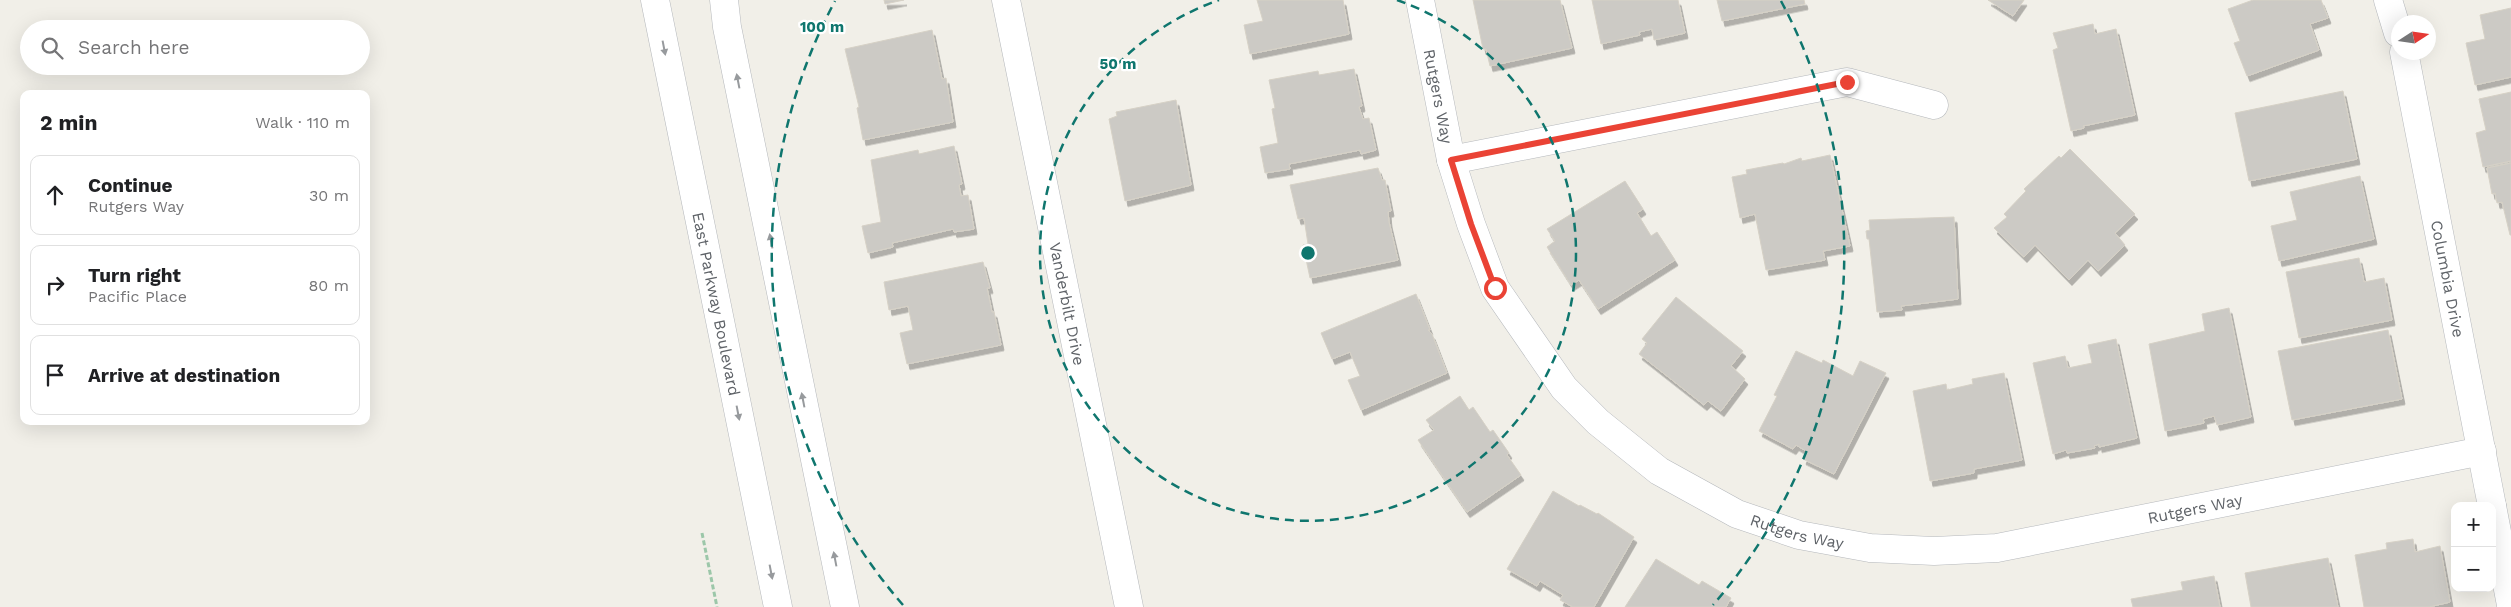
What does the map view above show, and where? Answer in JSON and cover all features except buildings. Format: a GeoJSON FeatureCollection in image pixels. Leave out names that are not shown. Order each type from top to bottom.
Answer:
{"type":"FeatureCollection","features":[{"type":"Feature","properties":{"kind":"street","name":"East Parkway Boulevard"},"geometry":{"type":"LineString","coordinates":[[655,0],[778,607]]}},
{"type":"Feature","properties":{"kind":"street"},"geometry":{"type":"LineString","coordinates":[[724,0],[727,27],[845,607]]}},
{"type":"Feature","properties":{"kind":"street","name":"Vanderbilt Drive"},"geometry":{"type":"LineString","coordinates":[[1006,0],[1129,607]]}},
{"type":"Feature","properties":{"kind":"street","name":"Rutgers Way"},"geometry":{"type":"LineString","coordinates":[[1420,0],[1451,160],[1471,224],[1495,288],[1564,388],[1598,422],[1659,471],[1737,514],[1799,535],[1870,548],[1934,551],[1997,548],[2482,451]]}},
{"type":"Feature","properties":{"kind":"street"},"geometry":{"type":"LineString","coordinates":[[2388,0],[2393,15]]}},
{"type":"Feature","properties":{"kind":"street","name":"Columbia Drive"},"geometry":{"type":"LineString","coordinates":[[2406,60],[2491,502]]}},
{"type":"Feature","properties":{"kind":"street"},"geometry":{"type":"LineString","coordinates":[[1451,160],[1847,82],[1934,105]]}},
{"type":"Feature","properties":{"kind":"street","name":"Columbia Drive"},"geometry":{"type":"LineString","coordinates":[[2496,527],[2511,606]]}},
{"type":"Feature","properties":{"kind":"path"},"geometry":{"type":"LineString","coordinates":[[702,533],[717,607]]}},
{"type":"Feature","properties":{"kind":"route"},"geometry":{"type":"LineString","coordinates":[[1495,288],[1471,224],[1451,160],[1847,82]]}}]}
